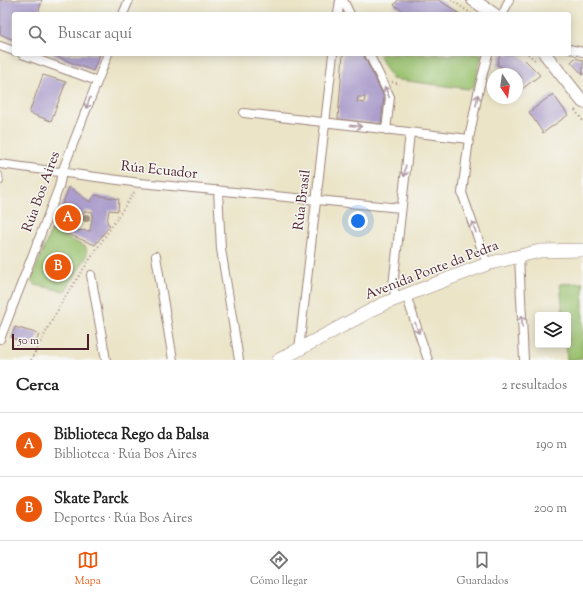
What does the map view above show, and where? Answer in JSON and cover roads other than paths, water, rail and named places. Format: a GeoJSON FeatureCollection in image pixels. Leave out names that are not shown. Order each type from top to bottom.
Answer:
{"type":"FeatureCollection","features":[{"type":"Feature","properties":{"kind":"main road","name":"Avenida Ponte da Pedra"},"geometry":{"type":"LineString","coordinates":[[279,360],[296,354],[383,304],[487,264],[540,251],[583,250]]}},
{"type":"Feature","properties":{"kind":"street"},"geometry":{"type":"LineString","coordinates":[[124,12],[129,0]]}},
{"type":"Feature","properties":{"kind":"street"},"geometry":{"type":"LineString","coordinates":[[338,12],[340,0]]}},
{"type":"Feature","properties":{"kind":"street"},"geometry":{"type":"LineString","coordinates":[[344,0],[349,12]]}},
{"type":"Feature","properties":{"kind":"street"},"geometry":{"type":"LineString","coordinates":[[473,0],[491,12]]}},
{"type":"Feature","properties":{"kind":"street"},"geometry":{"type":"LineString","coordinates":[[504,12],[509,0]]}},
{"type":"Feature","properties":{"kind":"street"},"geometry":{"type":"LineString","coordinates":[[0,46],[12,50]]}},
{"type":"Feature","properties":{"kind":"street"},"geometry":{"type":"LineString","coordinates":[[571,49],[583,52]]}},
{"type":"Feature","properties":{"kind":"street"},"geometry":{"type":"LineString","coordinates":[[28,56],[97,81]]}},
{"type":"Feature","properties":{"kind":"street","name":"Rúa Bos Aires"},"geometry":{"type":"LineString","coordinates":[[0,339],[60,187],[62,172],[107,56]]}},
{"type":"Feature","properties":{"kind":"street","name":"Rúa Brasil"},"geometry":{"type":"LineString","coordinates":[[296,354],[333,56]]}},
{"type":"Feature","properties":{"kind":"street"},"geometry":{"type":"LineString","coordinates":[[370,56],[390,97],[386,130]]}},
{"type":"Feature","properties":{"kind":"street"},"geometry":{"type":"LineString","coordinates":[[487,56],[478,93],[469,139],[462,193],[487,264]]}},
{"type":"Feature","properties":{"kind":"street"},"geometry":{"type":"LineString","coordinates":[[547,56],[583,102]]}},
{"type":"Feature","properties":{"kind":"street"},"geometry":{"type":"LineString","coordinates":[[244,113],[469,139]]}},
{"type":"Feature","properties":{"kind":"street"},"geometry":{"type":"LineString","coordinates":[[410,132],[393,286],[401,297],[428,360]]}},
{"type":"Feature","properties":{"kind":"street","name":"Rúa Ecuador"},"geometry":{"type":"LineString","coordinates":[[0,164],[140,183],[401,208]]}},
{"type":"Feature","properties":{"kind":"street"},"geometry":{"type":"LineString","coordinates":[[218,190],[221,249],[239,360]]}},
{"type":"Feature","properties":{"kind":"street"},"geometry":{"type":"LineString","coordinates":[[156,256],[172,360]]}},
{"type":"Feature","properties":{"kind":"street"},"geometry":{"type":"LineString","coordinates":[[519,256],[524,360]]}},
{"type":"Feature","properties":{"kind":"street"},"geometry":{"type":"LineString","coordinates":[[91,275],[106,360]]}},
{"type":"Feature","properties":{"kind":"lane"},"geometry":{"type":"LineString","coordinates":[[0,174],[1,182]]}},
{"type":"Feature","properties":{"kind":"place","name":"Biblioteca Rego da Balsa"},"geometry":{"type":"Point","coordinates":[68,218]}},
{"type":"Feature","properties":{"kind":"place","name":"Skate Parck"},"geometry":{"type":"Point","coordinates":[58,267]}}]}
